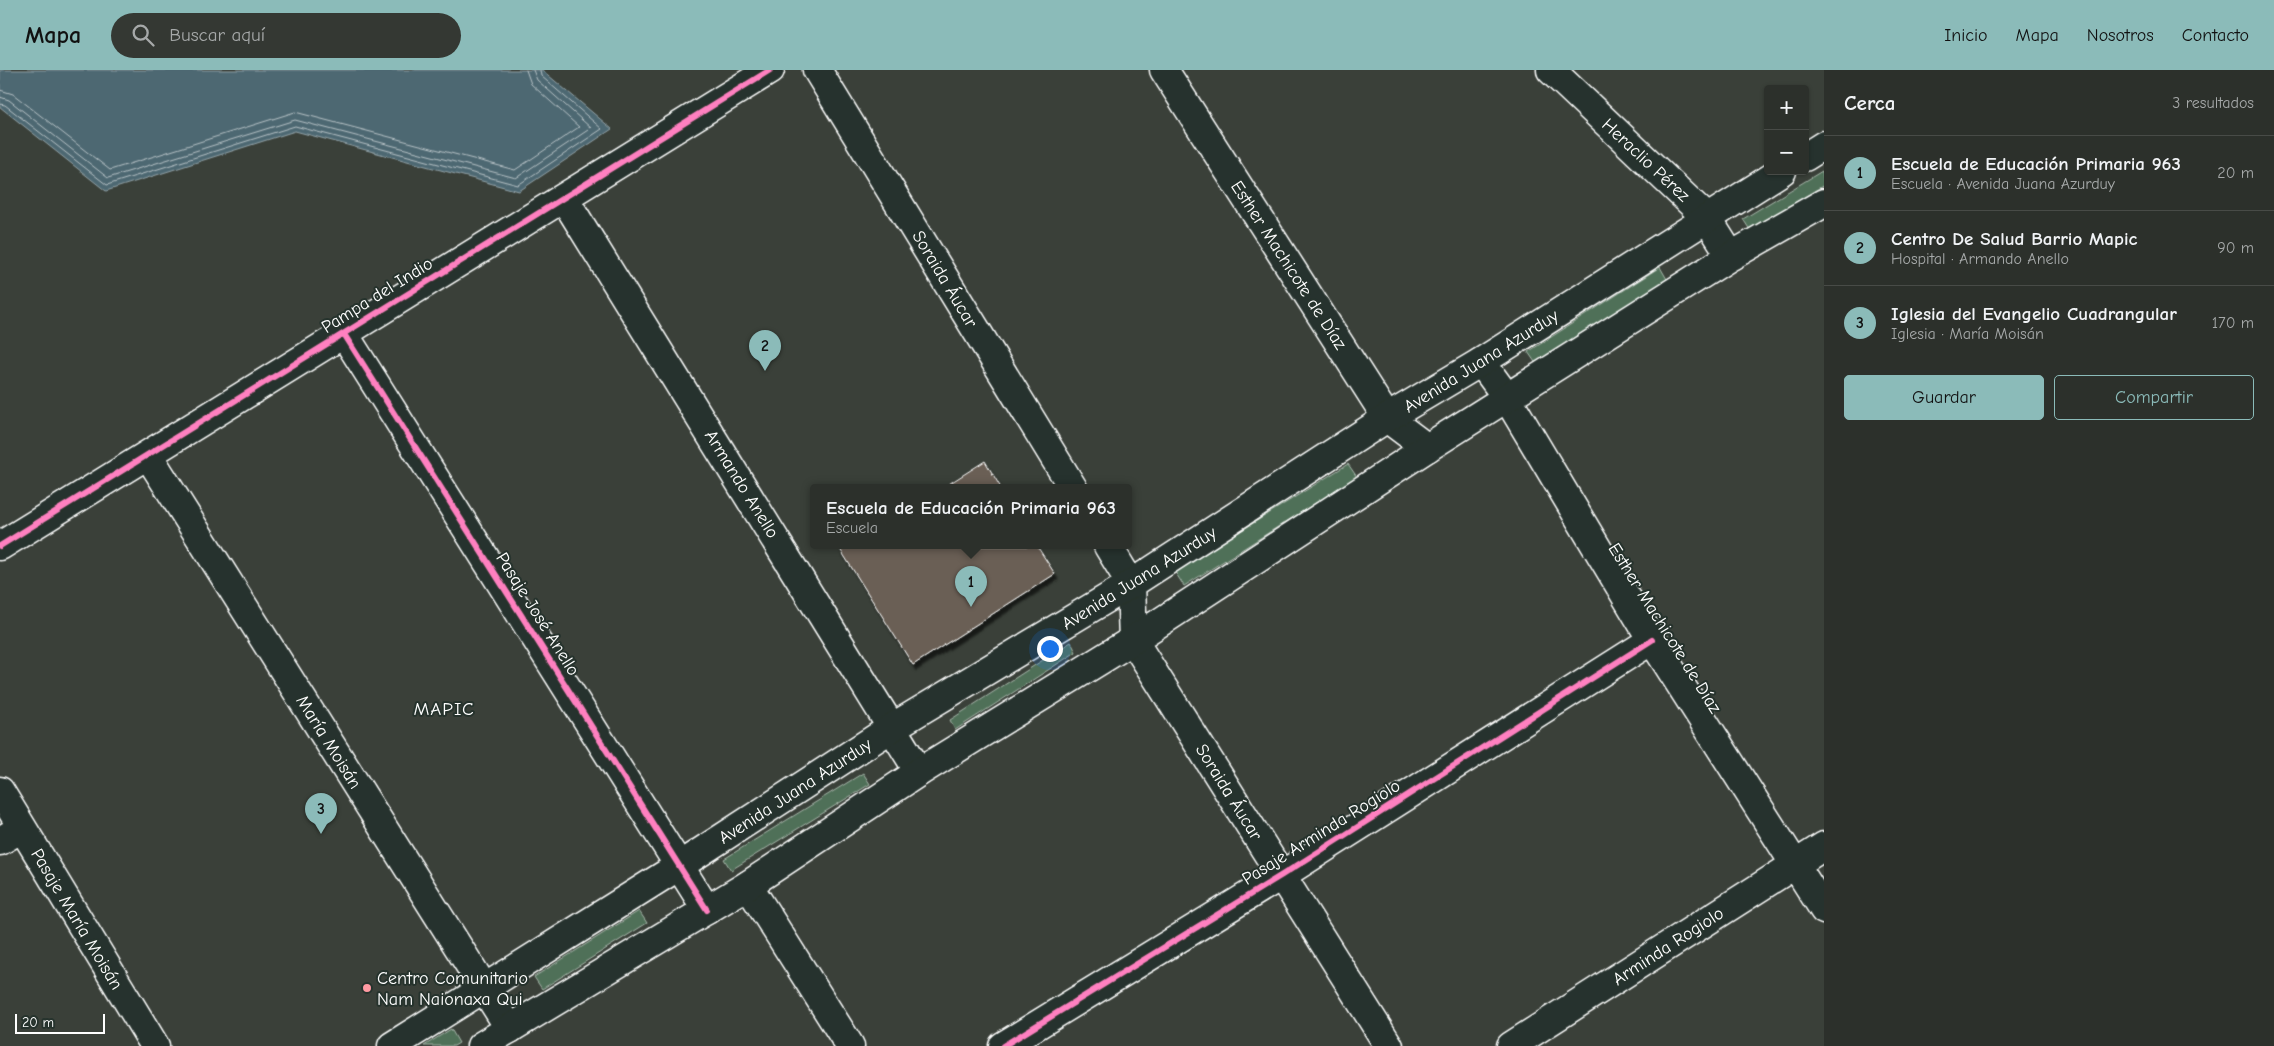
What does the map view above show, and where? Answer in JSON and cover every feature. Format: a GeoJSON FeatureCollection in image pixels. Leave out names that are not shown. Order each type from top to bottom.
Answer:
{"type":"FeatureCollection","features":[{"type":"Feature","properties":{"kind":"street","name":"Pampa del Indio"},"geometry":{"type":"LineString","coordinates":[[0,546],[770,70]]}},
{"type":"Feature","properties":{"kind":"street","name":"Soraida Áucar"},"geometry":{"type":"LineString","coordinates":[[817,70],[1071,484]]}},
{"type":"Feature","properties":{"kind":"street","name":"Esther Machicote de Díaz"},"geometry":{"type":"LineString","coordinates":[[1164,70],[1387,418],[1427,448]]}},
{"type":"Feature","properties":{"kind":"street","name":"Heraclio Pérez"},"geometry":{"type":"LineString","coordinates":[[1551,70],[1707,218],[1731,256]]}},
{"type":"Feature","properties":{"kind":"street"},"geometry":{"type":"LineString","coordinates":[[1809,154],[1824,145]]}},
{"type":"Feature","properties":{"kind":"street","name":"Avenida Juana Azurduy"},"geometry":{"type":"LineString","coordinates":[[392,1046],[680,866],[893,728],[1132,584],[1387,418],[1481,362],[1776,175]]}},
{"type":"Feature","properties":{"kind":"street","name":"Armando Anello"},"geometry":{"type":"LineString","coordinates":[[564,198],[919,772]]}},
{"type":"Feature","properties":{"kind":"street"},"geometry":{"type":"LineString","coordinates":[[481,1046],[748,885],[919,772],[1133,640],[1427,448],[1508,399],[1731,256],[1824,203]]}},
{"type":"Feature","properties":{"kind":"street","name":"Pasaje José Anello"},"geometry":{"type":"LineString","coordinates":[[344,334],[707,910]]}},
{"type":"Feature","properties":{"kind":"street","name":"Esther Machicote de Díaz"},"geometry":{"type":"LineString","coordinates":[[1481,362],[1508,399],[1652,640],[1824,910]]}},
{"type":"Feature","properties":{"kind":"street","name":"María Moisán"},"geometry":{"type":"LineString","coordinates":[[148,455],[510,1029]]}},
{"type":"Feature","properties":{"kind":"street"},"geometry":{"type":"LineString","coordinates":[[1110,549],[1132,584],[1133,640]]}},
{"type":"Feature","properties":{"kind":"street","name":"Soraida Áucar"},"geometry":{"type":"LineString","coordinates":[[1133,640],[1389,1046]]}},
{"type":"Feature","properties":{"kind":"street","name":"Pasaje Arminda Rogiolo"},"geometry":{"type":"LineString","coordinates":[[1003,1046],[1282,875],[1652,640]]}},
{"type":"Feature","properties":{"kind":"street","name":"Pasaje María Moisán"},"geometry":{"type":"LineString","coordinates":[[0,791],[11,835],[155,1046]]}},
{"type":"Feature","properties":{"kind":"street","name":"Arminda Rogiolo"},"geometry":{"type":"LineString","coordinates":[[1511,1046],[1824,846]]}},
{"type":"Feature","properties":{"kind":"street"},"geometry":{"type":"LineString","coordinates":[[748,885],[850,1046]]}},
{"type":"Feature","properties":{"kind":"green space"},"geometry":{"type":"Polygon","coordinates":[[[1822,171],[1824,185],[1750,230],[1743,219],[1822,171]]]}},
{"type":"Feature","properties":{"kind":"green space"},"geometry":{"type":"Polygon","coordinates":[[[1660,267],[1668,281],[1537,365],[1528,352],[1660,267]]]}},
{"type":"Feature","properties":{"kind":"green space"},"geometry":{"type":"Polygon","coordinates":[[[1348,464],[1357,477],[1184,586],[1175,572],[1348,464]]]}},
{"type":"Feature","properties":{"kind":"green space"},"geometry":{"type":"Polygon","coordinates":[[[1071,642],[1076,652],[955,730],[950,720],[1071,642]]]}},
{"type":"Feature","properties":{"kind":"green space"},"geometry":{"type":"Polygon","coordinates":[[[863,773],[870,784],[731,870],[724,859],[863,773]]]}},
{"type":"Feature","properties":{"kind":"green space"},"geometry":{"type":"Polygon","coordinates":[[[639,911],[647,923],[542,989],[534,977],[639,911]]]}},
{"type":"Feature","properties":{"kind":"green space"},"geometry":{"type":"Polygon","coordinates":[[[451,1029],[459,1043],[454,1046],[424,1046],[451,1029]]]}},
{"type":"Feature","properties":{"kind":"water"},"geometry":{"type":"Polygon","coordinates":[[[0,70],[542,70],[612,129],[519,191],[295,131],[106,191],[0,107],[0,70]]]}},
{"type":"Feature","properties":{"kind":"building"},"geometry":{"type":"Polygon","coordinates":[[[985,461],[999,484],[949,484],[985,461]]]}},
{"type":"Feature","properties":{"kind":"building"},"geometry":{"type":"Polygon","coordinates":[[[840,549],[1039,549],[1055,574],[913,665],[840,549]]]}},
{"type":"Feature","properties":{"kind":"cycle path"},"geometry":{"type":"LineString","coordinates":[[0,546],[770,70]]}},
{"type":"Feature","properties":{"kind":"cycle path"},"geometry":{"type":"LineString","coordinates":[[344,334],[707,910]]}},
{"type":"Feature","properties":{"kind":"cycle path"},"geometry":{"type":"LineString","coordinates":[[1003,1046],[1282,875],[1652,640]]}},
{"type":"Feature","properties":{"kind":"place","name":"Centro De Salud Barrio Mapic"},"geometry":{"type":"Point","coordinates":[765,371]}},
{"type":"Feature","properties":{"kind":"place","name":"Escuela de Educación Primaria 963"},"geometry":{"type":"Point","coordinates":[971,607]}},
{"type":"Feature","properties":{"kind":"place","name":"Iglesia del Evangelio Cuadrangular"},"geometry":{"type":"Point","coordinates":[321,834]}},
{"type":"Feature","properties":{"kind":"place","name":"Centro Comunitario Nam Naionaxa Qui"},"geometry":{"type":"Point","coordinates":[367,988]}},
{"type":"Feature","properties":{"kind":"district","name":"MAPIC"},"geometry":{"type":"Point","coordinates":[444,708]}}]}
